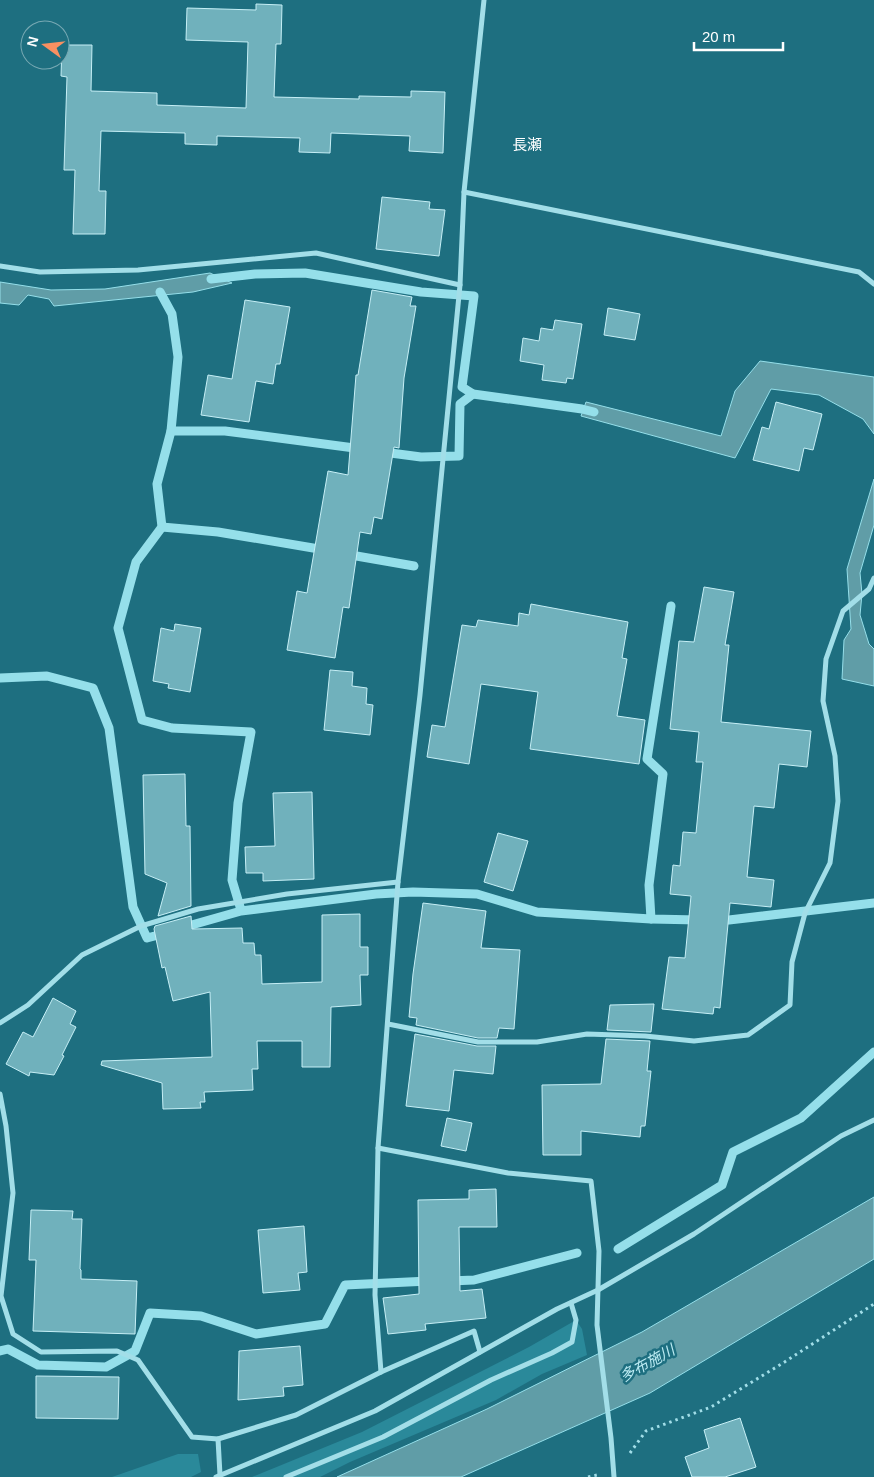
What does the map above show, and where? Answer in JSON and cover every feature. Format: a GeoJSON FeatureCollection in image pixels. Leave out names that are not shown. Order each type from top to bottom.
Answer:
{"type":"FeatureCollection","features":[{"type":"Feature","properties":{"kind":"street"},"geometry":{"type":"LineString","coordinates":[[381,1372],[375,1295],[378,1148],[396,902],[420,695],[458,306],[464,192],[484,0]]}},
{"type":"Feature","properties":{"kind":"street"},"geometry":{"type":"LineString","coordinates":[[464,192],[859,272],[874,284]]}},
{"type":"Feature","properties":{"kind":"street"},"geometry":{"type":"LineString","coordinates":[[0,266],[40,272],[138,270],[316,253],[460,285]]}},
{"type":"Feature","properties":{"kind":"street"},"geometry":{"type":"LineString","coordinates":[[388,1024],[478,1042],[537,1042],[587,1034],[645,1036],[694,1041],[748,1035],[790,1005],[792,962],[805,913],[830,863],[838,801],[835,756],[824,701],[826,659],[842,611],[869,588],[874,578]]}},
{"type":"Feature","properties":{"kind":"street"},"geometry":{"type":"LineString","coordinates":[[0,1023],[28,1005],[82,956],[152,923],[198,909],[287,894],[398,882]]}},
{"type":"Feature","properties":{"kind":"street"},"geometry":{"type":"LineString","coordinates":[[0,1094],[6,1126],[13,1192],[1,1296],[13,1334],[42,1352],[117,1350],[138,1360],[192,1437],[218,1439],[296,1415],[381,1372],[474,1331],[480,1352]]}},
{"type":"Feature","properties":{"kind":"street"},"geometry":{"type":"LineString","coordinates":[[218,1439],[218,1476],[374,1411],[480,1352],[598,1290],[694,1234],[841,1136],[874,1120]]}},
{"type":"Feature","properties":{"kind":"street"},"geometry":{"type":"LineString","coordinates":[[378,1148],[508,1173],[591,1181],[599,1251],[596,1325],[614,1474]]}},
{"type":"Feature","properties":{"kind":"street"},"geometry":{"type":"LineString","coordinates":[[286,1477],[383,1437],[491,1380],[572,1342],[576,1320],[571,1303]]}},
{"type":"Feature","properties":{"kind":"path"},"geometry":{"type":"LineString","coordinates":[[614,1474],[646,1431],[711,1407],[874,1304]]}},
{"type":"Feature","properties":{"kind":"shaded area"},"geometry":{"type":"Polygon","coordinates":[[[576,1320],[582,1329],[587,1355],[542,1374],[496,1400],[350,1462],[320,1477],[252,1477],[362,1432],[529,1347],[576,1320]]]}},
{"type":"Feature","properties":{"kind":"shaded area"},"geometry":{"type":"Polygon","coordinates":[[[178,1454],[198,1454],[201,1472],[191,1477],[112,1477],[178,1454]]]}},
{"type":"Feature","properties":{"kind":"water"},"geometry":{"type":"Polygon","coordinates":[[[210,273],[232,283],[193,292],[54,306],[49,299],[28,295],[19,305],[0,303],[0,282],[51,290],[105,289],[210,273]]]}},
{"type":"Feature","properties":{"kind":"water"},"geometry":{"type":"Polygon","coordinates":[[[760,361],[874,377],[874,434],[863,419],[819,395],[771,389],[735,458],[581,416],[586,402],[721,436],[735,391],[760,361]]]}},
{"type":"Feature","properties":{"kind":"water"},"geometry":{"type":"Polygon","coordinates":[[[874,479],[874,525],[860,573],[862,594],[860,615],[869,644],[874,649],[874,686],[842,679],[844,640],[851,629],[847,569],[874,479]]]}},
{"type":"Feature","properties":{"kind":"water","name":"多布施川"},"geometry":{"type":"Polygon","coordinates":[[[874,1197],[874,1259],[650,1393],[461,1477],[337,1477],[487,1409],[642,1332],[874,1197]]]}},
{"type":"Feature","properties":{"kind":"building"},"geometry":{"type":"Polygon","coordinates":[[[256,4],[282,5],[281,44],[276,44],[274,97],[359,99],[359,96],[411,97],[411,91],[445,92],[443,153],[409,151],[410,136],[331,133],[330,153],[299,152],[300,138],[217,136],[217,145],[185,144],[185,133],[101,131],[99,191],[106,191],[105,234],[73,234],[75,170],[64,170],[67,77],[61,76],[61,70],[70,70],[70,45],[92,45],[91,91],[157,93],[157,105],[246,108],[248,42],[186,40],[187,8],[256,10],[256,4]]]}},
{"type":"Feature","properties":{"kind":"building"},"geometry":{"type":"Polygon","coordinates":[[[382,197],[430,202],[429,209],[445,210],[439,256],[376,249],[382,197]]]}},
{"type":"Feature","properties":{"kind":"building"},"geometry":{"type":"Polygon","coordinates":[[[372,290],[412,297],[410,306],[416,306],[404,378],[399,448],[394,447],[382,519],[374,517],[371,534],[360,532],[349,608],[343,607],[335,658],[287,650],[297,591],[307,593],[328,471],[348,475],[356,375],[358,375],[372,290]]]}},
{"type":"Feature","properties":{"kind":"building"},"geometry":{"type":"Polygon","coordinates":[[[245,300],[290,307],[280,364],[276,364],[273,384],[256,381],[249,422],[201,415],[208,375],[232,379],[245,300]]]}},
{"type":"Feature","properties":{"kind":"building"},"geometry":{"type":"Polygon","coordinates":[[[608,308],[640,314],[635,340],[604,335],[608,308]]]}},
{"type":"Feature","properties":{"kind":"building"},"geometry":{"type":"Polygon","coordinates":[[[555,320],[582,324],[573,379],[567,378],[566,383],[542,380],[544,365],[520,361],[523,338],[539,341],[541,328],[553,330],[555,320]]]}},
{"type":"Feature","properties":{"kind":"building"},"geometry":{"type":"Polygon","coordinates":[[[776,402],[822,414],[813,450],[804,448],[799,471],[753,460],[762,427],[769,429],[776,402]]]}},
{"type":"Feature","properties":{"kind":"building"},"geometry":{"type":"Polygon","coordinates":[[[704,587],[734,592],[725,645],[729,645],[721,722],[811,731],[807,767],[779,764],[774,808],[754,806],[747,877],[774,880],[771,907],[730,903],[720,1008],[714,1007],[713,1014],[662,1009],[669,957],[685,958],[691,896],[670,894],[673,865],[680,866],[683,832],[696,833],[703,762],[696,762],[699,732],[670,729],[679,641],[694,642],[704,587]]]}},
{"type":"Feature","properties":{"kind":"building"},"geometry":{"type":"Polygon","coordinates":[[[531,604],[628,622],[622,658],[627,659],[617,716],[645,720],[639,764],[530,749],[538,692],[481,684],[469,764],[427,757],[432,725],[445,727],[462,625],[476,627],[478,620],[518,626],[519,613],[529,615],[531,604]]]}},
{"type":"Feature","properties":{"kind":"building"},"geometry":{"type":"Polygon","coordinates":[[[175,624],[201,628],[190,692],[168,688],[169,684],[153,681],[161,628],[174,631],[175,624]]]}},
{"type":"Feature","properties":{"kind":"building"},"geometry":{"type":"Polygon","coordinates":[[[330,670],[353,672],[352,686],[367,688],[366,704],[373,705],[370,735],[324,730],[330,670]]]}},
{"type":"Feature","properties":{"kind":"building"},"geometry":{"type":"Polygon","coordinates":[[[185,774],[186,826],[190,826],[191,906],[158,916],[167,883],[145,874],[143,775],[185,774]]]}},
{"type":"Feature","properties":{"kind":"building"},"geometry":{"type":"Polygon","coordinates":[[[312,792],[314,879],[263,881],[263,873],[246,873],[245,847],[275,846],[273,793],[312,792]]]}},
{"type":"Feature","properties":{"kind":"building"},"geometry":{"type":"Polygon","coordinates":[[[498,833],[528,841],[513,891],[484,882],[498,833]]]}},
{"type":"Feature","properties":{"kind":"building"},"geometry":{"type":"Polygon","coordinates":[[[423,903],[486,911],[481,948],[520,950],[514,1029],[499,1028],[497,1038],[478,1038],[416,1025],[417,1018],[409,1017],[423,903]]]}},
{"type":"Feature","properties":{"kind":"building"},"geometry":{"type":"Polygon","coordinates":[[[360,914],[360,947],[368,947],[368,975],[360,975],[361,1005],[331,1007],[330,1067],[302,1067],[302,1041],[257,1041],[258,1069],[252,1069],[253,1090],[204,1092],[205,1102],[200,1102],[201,1108],[163,1109],[162,1083],[101,1065],[102,1061],[212,1057],[210,992],[173,1001],[165,967],[162,968],[155,926],[191,916],[192,929],[242,928],[243,943],[254,943],[255,955],[261,955],[262,984],[322,982],[322,915],[360,914]]]}},
{"type":"Feature","properties":{"kind":"building"},"geometry":{"type":"Polygon","coordinates":[[[53,998],[76,1011],[70,1024],[76,1027],[54,1075],[30,1072],[29,1076],[6,1064],[23,1032],[33,1037],[53,998]]]}},
{"type":"Feature","properties":{"kind":"building"},"geometry":{"type":"Polygon","coordinates":[[[654,1004],[651,1032],[607,1030],[610,1005],[654,1004]]]}},
{"type":"Feature","properties":{"kind":"building"},"geometry":{"type":"Polygon","coordinates":[[[415,1034],[477,1046],[496,1046],[493,1074],[454,1070],[449,1111],[406,1106],[415,1034]]]}},
{"type":"Feature","properties":{"kind":"building"},"geometry":{"type":"Polygon","coordinates":[[[606,1039],[650,1041],[647,1071],[651,1071],[645,1126],[641,1126],[640,1137],[581,1131],[581,1155],[543,1155],[542,1085],[601,1084],[606,1039]]]}},
{"type":"Feature","properties":{"kind":"building"},"geometry":{"type":"Polygon","coordinates":[[[447,1118],[472,1123],[466,1151],[441,1146],[447,1118]]]}},
{"type":"Feature","properties":{"kind":"building"},"geometry":{"type":"Polygon","coordinates":[[[496,1189],[497,1227],[459,1227],[460,1291],[482,1289],[486,1318],[425,1324],[426,1330],[388,1334],[383,1298],[419,1294],[418,1200],[469,1199],[469,1190],[496,1189]]]}},
{"type":"Feature","properties":{"kind":"building"},"geometry":{"type":"Polygon","coordinates":[[[31,1210],[73,1211],[72,1219],[82,1219],[81,1279],[137,1281],[135,1334],[33,1331],[36,1260],[29,1260],[31,1210]]]}},
{"type":"Feature","properties":{"kind":"building"},"geometry":{"type":"Polygon","coordinates":[[[304,1226],[307,1272],[298,1273],[300,1290],[263,1293],[258,1230],[304,1226]]]}},
{"type":"Feature","properties":{"kind":"building"},"geometry":{"type":"Polygon","coordinates":[[[300,1346],[303,1385],[283,1387],[284,1396],[238,1400],[239,1351],[300,1346]]]}},
{"type":"Feature","properties":{"kind":"building"},"geometry":{"type":"Polygon","coordinates":[[[36,1376],[119,1377],[118,1419],[36,1418],[36,1376]]]}},
{"type":"Feature","properties":{"kind":"building"},"geometry":{"type":"Polygon","coordinates":[[[740,1418],[756,1467],[725,1477],[692,1477],[685,1457],[709,1448],[704,1430],[740,1418]]]}},
{"type":"Feature","properties":{"kind":"waterway"},"geometry":{"type":"LineString","coordinates":[[211,279],[255,274],[305,273],[421,292],[474,296],[462,387],[473,394],[594,412]]}},
{"type":"Feature","properties":{"kind":"waterway"},"geometry":{"type":"LineString","coordinates":[[160,292],[172,314],[178,357],[171,431],[157,484],[162,527],[136,562],[118,628],[142,720],[172,728],[251,732],[238,803],[232,880],[241,910]]}},
{"type":"Feature","properties":{"kind":"waterway"},"geometry":{"type":"LineString","coordinates":[[383,452],[421,457],[459,456],[460,404],[473,394]]}},
{"type":"Feature","properties":{"kind":"waterway"},"geometry":{"type":"LineString","coordinates":[[171,431],[225,431],[362,449]]}},
{"type":"Feature","properties":{"kind":"waterway"},"geometry":{"type":"LineString","coordinates":[[162,527],[218,532],[325,550]]}},
{"type":"Feature","properties":{"kind":"waterway"},"geometry":{"type":"LineString","coordinates":[[345,554],[414,566]]}},
{"type":"Feature","properties":{"kind":"waterway"},"geometry":{"type":"LineString","coordinates":[[651,919],[649,885],[663,774],[647,759],[671,606]]}},
{"type":"Feature","properties":{"kind":"waterway"},"geometry":{"type":"LineString","coordinates":[[0,678],[47,676],[93,688],[109,728],[133,907],[147,938],[166,933]]}},
{"type":"Feature","properties":{"kind":"waterway"},"geometry":{"type":"LineString","coordinates":[[181,928],[241,911],[376,894],[413,892],[477,894],[537,912],[699,920]]}},
{"type":"Feature","properties":{"kind":"waterway"},"geometry":{"type":"LineString","coordinates":[[717,920],[874,903]]}},
{"type":"Feature","properties":{"kind":"waterway"},"geometry":{"type":"LineString","coordinates":[[618,1249],[722,1185],[733,1152],[801,1118],[874,1052]]}},
{"type":"Feature","properties":{"kind":"waterway"},"geometry":{"type":"LineString","coordinates":[[450,1281],[474,1280],[577,1253]]}},
{"type":"Feature","properties":{"kind":"waterway"},"geometry":{"type":"LineString","coordinates":[[0,1351],[8,1349],[38,1365],[106,1367],[135,1351],[150,1313],[201,1316],[256,1334],[325,1324],[345,1285],[429,1281]]}},
{"type":"Feature","properties":{"kind":"district","name":"長瀬"},"geometry":{"type":"Point","coordinates":[527,144]}}]}
